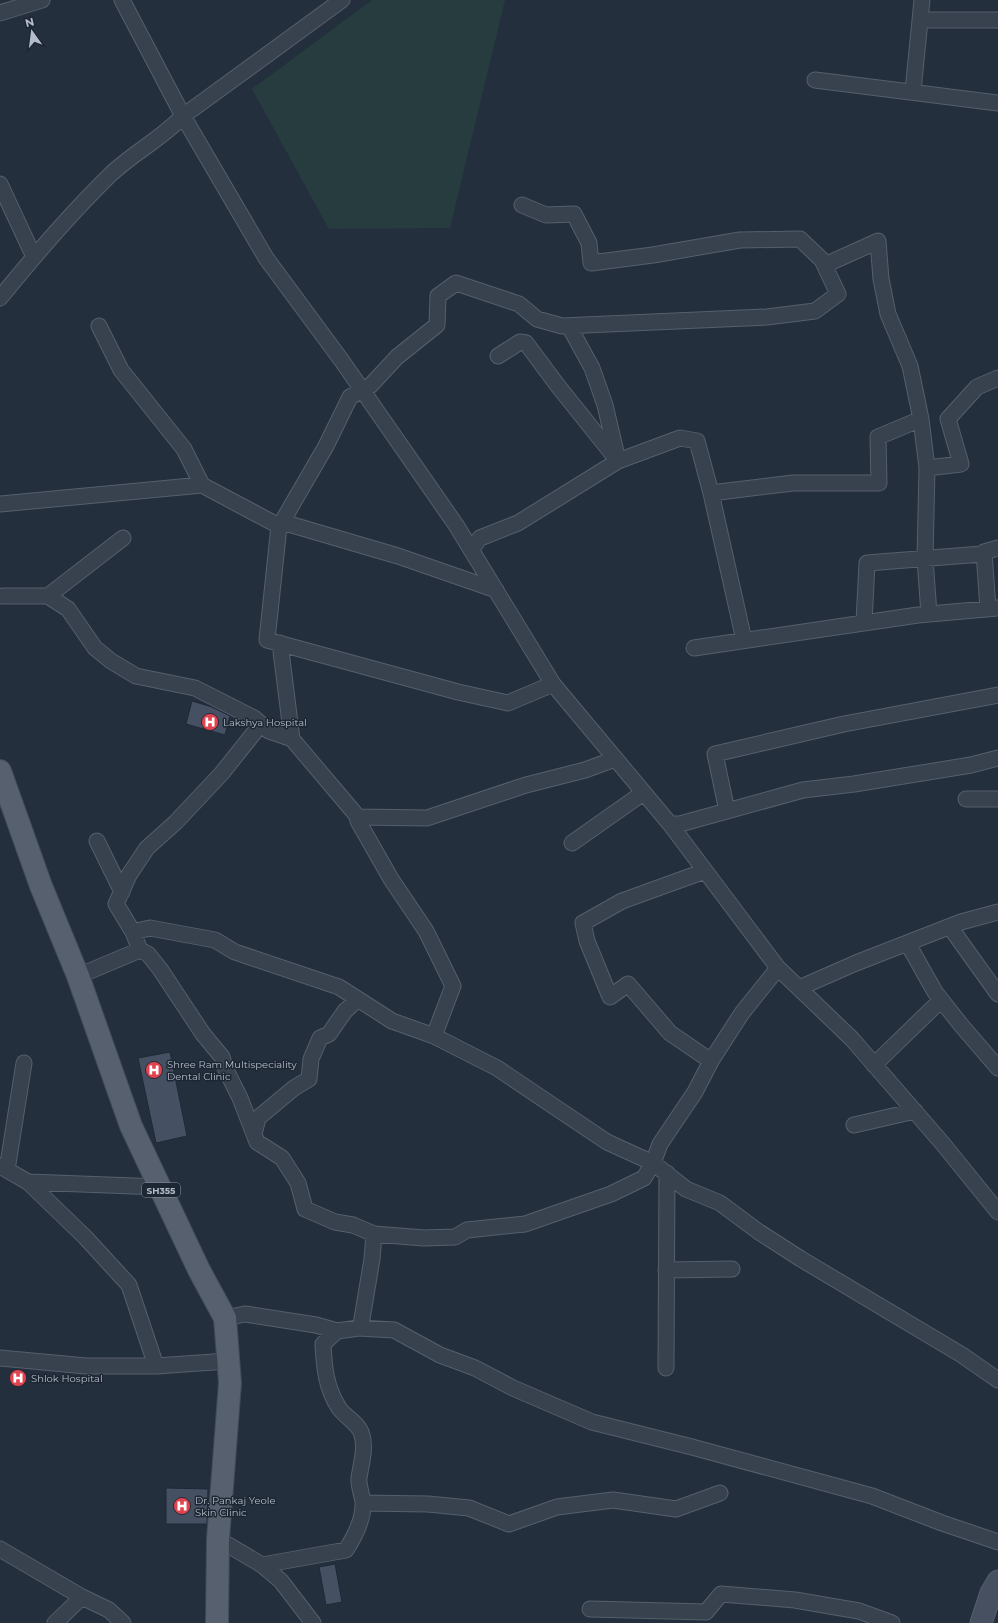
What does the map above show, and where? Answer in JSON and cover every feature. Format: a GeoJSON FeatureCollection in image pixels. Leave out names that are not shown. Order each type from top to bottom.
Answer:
{"type":"FeatureCollection","features":[{"type":"Feature","properties":{"kind":"main road","name":"SH355"},"geometry":{"type":"LineString","coordinates":[[0,771],[41,886],[78,976],[131,1126],[199,1270],[225,1318],[230,1383],[218,1539],[218,1623]]}},
{"type":"Feature","properties":{"kind":"street"},"geometry":{"type":"LineString","coordinates":[[0,13],[42,0]]}},
{"type":"Feature","properties":{"kind":"street"},"geometry":{"type":"LineString","coordinates":[[122,0],[183,116],[266,258],[362,391],[471,550],[553,684],[670,824],[778,968],[852,1039],[998,1212]]}},
{"type":"Feature","properties":{"kind":"street"},"geometry":{"type":"LineString","coordinates":[[0,298],[63,222],[112,174],[169,131],[183,116],[342,0]]}},
{"type":"Feature","properties":{"kind":"street"},"geometry":{"type":"LineString","coordinates":[[913,91],[922,0]]}},
{"type":"Feature","properties":{"kind":"street"},"geometry":{"type":"LineString","coordinates":[[921,20],[998,20]]}},
{"type":"Feature","properties":{"kind":"street"},"geometry":{"type":"LineString","coordinates":[[815,80],[913,91],[998,103]]}},
{"type":"Feature","properties":{"kind":"street"},"geometry":{"type":"LineString","coordinates":[[0,184],[34,257]]}},
{"type":"Feature","properties":{"kind":"street"},"geometry":{"type":"LineString","coordinates":[[522,205],[546,215],[574,214],[589,242],[591,263],[653,255],[740,240],[800,239],[822,260],[838,294],[815,311],[767,317],[562,326],[537,319],[519,304],[456,283],[438,296],[437,324],[397,357],[371,385],[350,397],[326,446],[281,524],[267,640],[458,692],[508,703],[553,684]]}},
{"type":"Feature","properties":{"kind":"street"},"geometry":{"type":"LineString","coordinates":[[825,266],[878,241],[881,279],[888,314],[910,366],[921,419],[927,468],[925,559],[929,614]]}},
{"type":"Feature","properties":{"kind":"street"},"geometry":{"type":"LineString","coordinates":[[99,326],[121,370],[184,449],[202,485]]}},
{"type":"Feature","properties":{"kind":"street"},"geometry":{"type":"LineString","coordinates":[[569,326],[592,368],[605,405],[618,461]]}},
{"type":"Feature","properties":{"kind":"street"},"geometry":{"type":"LineString","coordinates":[[498,356],[520,342],[526,342],[558,386],[618,461]]}},
{"type":"Feature","properties":{"kind":"street"},"geometry":{"type":"LineString","coordinates":[[927,468],[961,464],[948,419],[977,387],[998,378]]}},
{"type":"Feature","properties":{"kind":"street"},"geometry":{"type":"LineString","coordinates":[[711,493],[793,483],[879,483],[878,437],[921,419]]}},
{"type":"Feature","properties":{"kind":"street"},"geometry":{"type":"LineString","coordinates":[[471,550],[480,538],[518,523],[618,461],[680,438],[697,441],[711,493],[744,640]]}},
{"type":"Feature","properties":{"kind":"street"},"geometry":{"type":"LineString","coordinates":[[0,504],[202,485],[281,524],[398,556],[496,590]]}},
{"type":"Feature","properties":{"kind":"street"},"geometry":{"type":"LineString","coordinates":[[48,596],[124,538]]}},
{"type":"Feature","properties":{"kind":"street"},"geometry":{"type":"LineString","coordinates":[[694,648],[864,622],[993,608],[991,550],[982,554],[867,563],[864,622]]}},
{"type":"Feature","properties":{"kind":"street"},"geometry":{"type":"LineString","coordinates":[[3,596],[48,596],[68,609],[95,648],[111,661],[136,676],[195,688],[254,718],[269,731],[292,739],[357,816],[358,821],[391,880],[426,931],[453,986],[434,1036]]}},
{"type":"Feature","properties":{"kind":"street"},"geometry":{"type":"LineString","coordinates":[[280,643],[292,739]]}},
{"type":"Feature","properties":{"kind":"street"},"geometry":{"type":"LineString","coordinates":[[727,811],[715,754],[844,724],[998,695]]}},
{"type":"Feature","properties":{"kind":"street"},"geometry":{"type":"LineString","coordinates":[[261,724],[222,773],[176,822],[147,848],[129,875],[116,904],[133,932],[140,950],[148,954],[160,969],[204,1034],[222,1056],[226,1070],[240,1098],[257,1142],[282,1158],[298,1183],[305,1209],[335,1222],[353,1225],[374,1234],[424,1238],[454,1237],[467,1230],[525,1224],[611,1194],[644,1178],[654,1163],[660,1144],[695,1092],[711,1061],[742,1013],[778,968]]}},
{"type":"Feature","properties":{"kind":"street"},"geometry":{"type":"LineString","coordinates":[[670,824],[680,824],[803,790],[963,766],[998,758]]}},
{"type":"Feature","properties":{"kind":"street"},"geometry":{"type":"LineString","coordinates":[[357,816],[427,818],[526,785],[585,770],[615,759]]}},
{"type":"Feature","properties":{"kind":"street"},"geometry":{"type":"LineString","coordinates":[[572,843],[643,793]]}},
{"type":"Feature","properties":{"kind":"street"},"geometry":{"type":"LineString","coordinates":[[966,799],[998,799]]}},
{"type":"Feature","properties":{"kind":"street"},"geometry":{"type":"LineString","coordinates":[[96,841],[122,892]]}},
{"type":"Feature","properties":{"kind":"street"},"geometry":{"type":"LineString","coordinates":[[705,871],[622,901],[583,923],[587,941],[610,997],[628,984],[670,1032],[711,1061]]}},
{"type":"Feature","properties":{"kind":"street"},"geometry":{"type":"LineString","coordinates":[[799,988],[856,963],[950,927],[997,915]]}},
{"type":"Feature","properties":{"kind":"street"},"geometry":{"type":"LineString","coordinates":[[950,927],[998,994]]}},
{"type":"Feature","properties":{"kind":"street"},"geometry":{"type":"LineString","coordinates":[[133,932],[150,928],[215,940],[235,952],[339,987],[392,1021],[434,1036],[497,1068],[607,1142],[654,1163],[686,1189],[720,1203],[759,1232],[801,1259],[962,1356],[998,1380]]}},
{"type":"Feature","properties":{"kind":"street"},"geometry":{"type":"LineString","coordinates":[[908,944],[941,1000],[998,1068]]}},
{"type":"Feature","properties":{"kind":"street"},"geometry":{"type":"LineString","coordinates":[[78,976],[140,950]]}},
{"type":"Feature","properties":{"kind":"street"},"geometry":{"type":"LineString","coordinates":[[254,1134],[258,1118],[294,1088],[309,1079],[311,1059],[320,1038],[329,1034],[345,1011],[358,1000]]}},
{"type":"Feature","properties":{"kind":"street"},"geometry":{"type":"LineString","coordinates":[[874,1065],[941,1000]]}},
{"type":"Feature","properties":{"kind":"street"},"geometry":{"type":"LineString","coordinates":[[24,1063],[4,1168],[28,1182],[86,1238],[129,1285],[156,1366]]}},
{"type":"Feature","properties":{"kind":"street"},"geometry":{"type":"LineString","coordinates":[[854,1125],[914,1111]]}},
{"type":"Feature","properties":{"kind":"street"},"geometry":{"type":"LineString","coordinates":[[666,1368],[667,1173]]}},
{"type":"Feature","properties":{"kind":"street"},"geometry":{"type":"LineString","coordinates":[[28,1182],[160,1188]]}},
{"type":"Feature","properties":{"kind":"street"},"geometry":{"type":"LineString","coordinates":[[359,1328],[361,1325],[372,1259],[374,1234]]}},
{"type":"Feature","properties":{"kind":"street"},"geometry":{"type":"LineString","coordinates":[[666,1270],[732,1269]]}},
{"type":"Feature","properties":{"kind":"street"},"geometry":{"type":"LineString","coordinates":[[225,1318],[245,1314],[316,1325],[337,1331],[359,1328],[394,1330],[440,1356],[475,1368],[513,1388],[592,1422],[692,1447],[872,1496],[942,1523],[998,1542]]}},
{"type":"Feature","properties":{"kind":"street"},"geometry":{"type":"LineString","coordinates":[[262,1565],[346,1550],[354,1539],[360,1522],[363,1503],[359,1479],[363,1457],[363,1436],[356,1423],[340,1408],[328,1388],[324,1369],[323,1344],[337,1331]]}},
{"type":"Feature","properties":{"kind":"street"},"geometry":{"type":"LineString","coordinates":[[0,1358],[86,1366],[156,1366],[228,1361]]}},
{"type":"Feature","properties":{"kind":"street"},"geometry":{"type":"LineString","coordinates":[[363,1503],[428,1504],[469,1508],[509,1524],[557,1507],[613,1500],[676,1509],[720,1493]]}},
{"type":"Feature","properties":{"kind":"street"},"geometry":{"type":"LineString","coordinates":[[218,1539],[262,1565],[281,1581],[313,1623]]}},
{"type":"Feature","properties":{"kind":"street"},"geometry":{"type":"LineString","coordinates":[[0,1549],[82,1598],[109,1610],[123,1623]]}},
{"type":"Feature","properties":{"kind":"street"},"geometry":{"type":"LineString","coordinates":[[981,1623],[991,1593],[998,1581]]}},
{"type":"Feature","properties":{"kind":"street"},"geometry":{"type":"LineString","coordinates":[[590,1609],[706,1612],[721,1594],[795,1600],[859,1611],[892,1623]]}},
{"type":"Feature","properties":{"kind":"street"},"geometry":{"type":"LineString","coordinates":[[55,1623],[82,1598]]}},
{"type":"Feature","properties":{"kind":"green space"},"geometry":{"type":"Polygon","coordinates":[[[372,0],[505,0],[450,228],[329,229],[252,89],[372,0]]]}},
{"type":"Feature","properties":{"kind":"building"},"geometry":{"type":"Polygon","coordinates":[[[192,701],[212,707],[230,716],[225,735],[186,724],[192,701]]]}},
{"type":"Feature","properties":{"kind":"building"},"geometry":{"type":"Polygon","coordinates":[[[170,1052],[187,1136],[156,1143],[138,1058],[170,1052]]]}},
{"type":"Feature","properties":{"kind":"building"},"geometry":{"type":"Polygon","coordinates":[[[166,1488],[208,1489],[207,1524],[166,1524],[166,1488]]]}},
{"type":"Feature","properties":{"kind":"building"},"geometry":{"type":"Polygon","coordinates":[[[335,1564],[342,1602],[326,1605],[319,1567],[335,1564]]]}},
{"type":"Feature","properties":{"kind":"place","name":"Lakshya Hospital"},"geometry":{"type":"Point","coordinates":[210,722]}},
{"type":"Feature","properties":{"kind":"place","name":"Shree Ram Multispeciality Dental Clinic"},"geometry":{"type":"Point","coordinates":[154,1070]}},
{"type":"Feature","properties":{"kind":"place","name":"Shlok Hospital"},"geometry":{"type":"Point","coordinates":[18,1378]}},
{"type":"Feature","properties":{"kind":"place","name":"Dr. Pankaj Yeole Skin Clinic"},"geometry":{"type":"Point","coordinates":[182,1506]}}]}
